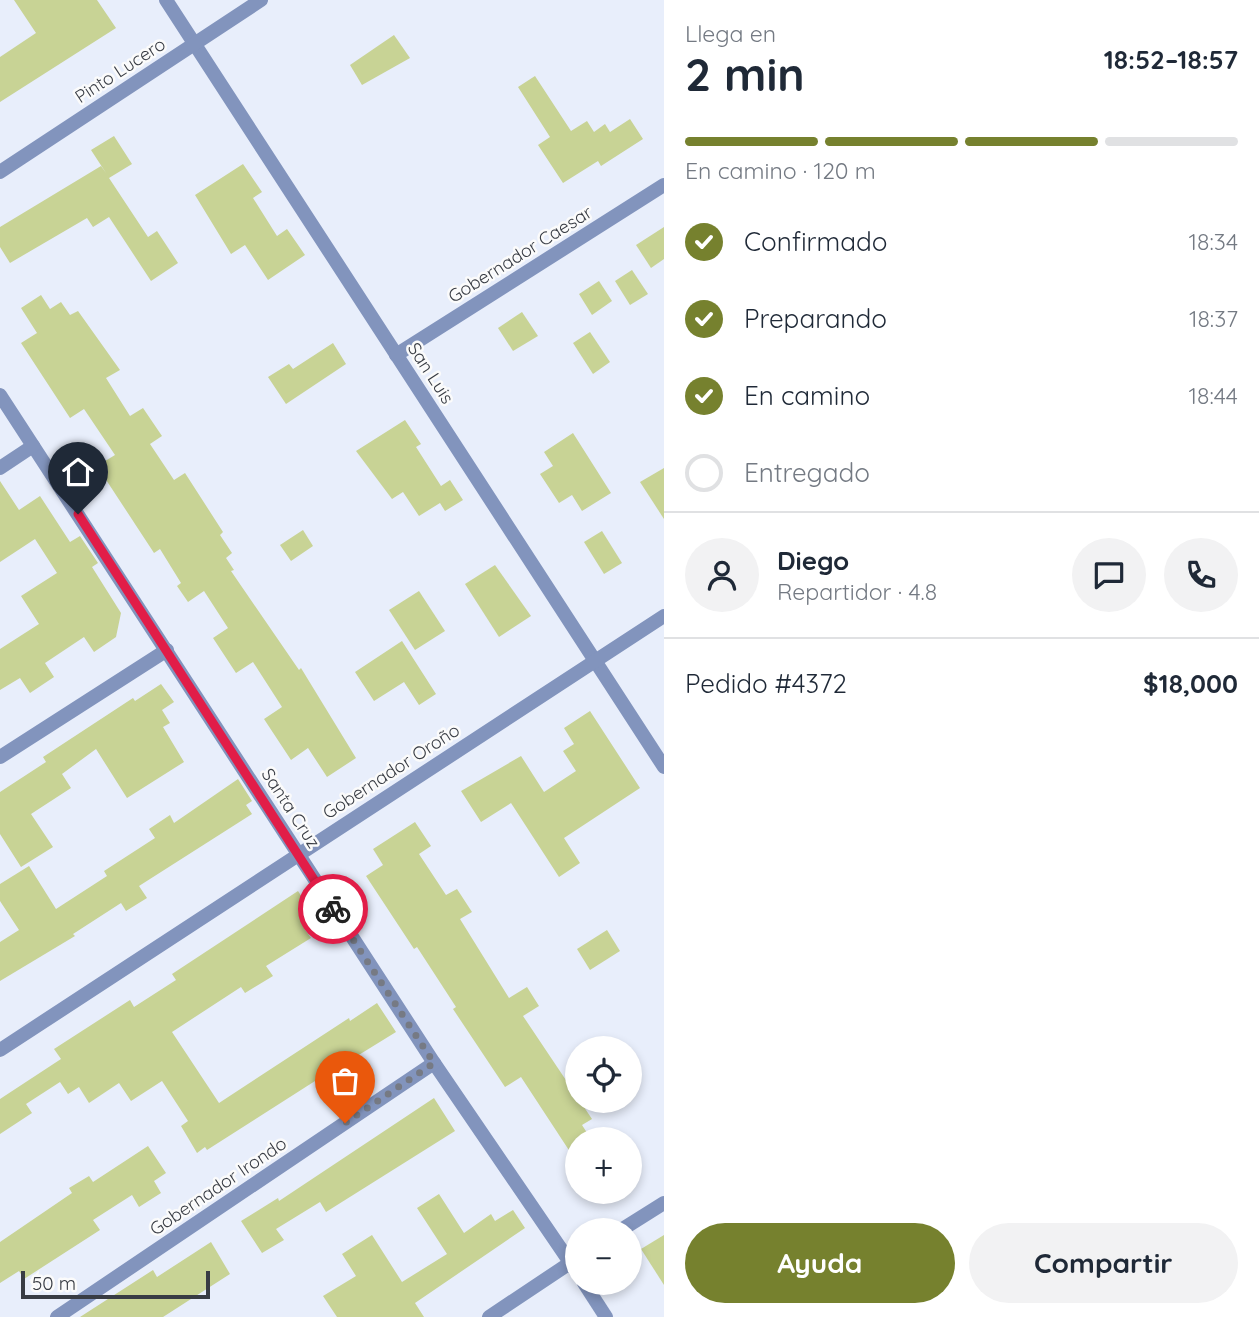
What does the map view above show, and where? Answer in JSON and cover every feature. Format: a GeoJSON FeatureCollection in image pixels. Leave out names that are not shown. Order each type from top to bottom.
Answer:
{"type":"FeatureCollection","features":[{"type":"Feature","properties":{"kind":"street","name":"San Luis"},"geometry":{"type":"LineString","coordinates":[[166,0],[664,767]]}},
{"type":"Feature","properties":{"kind":"street","name":"Pinto Lucero"},"geometry":{"type":"LineString","coordinates":[[0,172],[261,0]]}},
{"type":"Feature","properties":{"kind":"street","name":"Gobernador Caesar"},"geometry":{"type":"LineString","coordinates":[[396,355],[664,185]]}},
{"type":"Feature","properties":{"kind":"street","name":"Santa Cruz"},"geometry":{"type":"LineString","coordinates":[[0,395],[434,1063],[565,1251]]}},
{"type":"Feature","properties":{"kind":"street"},"geometry":{"type":"LineString","coordinates":[[0,468],[33,446]]}},
{"type":"Feature","properties":{"kind":"street","name":"Gobernador Oroño"},"geometry":{"type":"LineString","coordinates":[[0,1050],[664,617]]}},
{"type":"Feature","properties":{"kind":"street"},"geometry":{"type":"LineString","coordinates":[[0,757],[167,650]]}},
{"type":"Feature","properties":{"kind":"street","name":"Gobernador Irondo"},"geometry":{"type":"LineString","coordinates":[[57,1317],[434,1063]]}},
{"type":"Feature","properties":{"kind":"street"},"geometry":{"type":"LineString","coordinates":[[640,1218],[664,1203]]}},
{"type":"Feature","properties":{"kind":"street"},"geometry":{"type":"LineString","coordinates":[[489,1317],[565,1271]]}},
{"type":"Feature","properties":{"kind":"street"},"geometry":{"type":"LineString","coordinates":[[591,1295],[606,1317]]}},
{"type":"Feature","properties":{"kind":"building"},"geometry":{"type":"Polygon","coordinates":[[[14,0],[97,0],[116,28],[0,102],[0,57],[36,33],[14,0]]]}},
{"type":"Feature","properties":{"kind":"building"},"geometry":{"type":"Polygon","coordinates":[[[394,35],[410,58],[362,85],[350,65],[394,35]]]}},
{"type":"Feature","properties":{"kind":"building"},"geometry":{"type":"Polygon","coordinates":[[[535,76],[571,131],[587,121],[594,132],[605,124],[610,132],[630,119],[643,139],[601,166],[598,161],[563,183],[538,145],[550,137],[518,87],[535,76]]]}},
{"type":"Feature","properties":{"kind":"building"},"geometry":{"type":"Polygon","coordinates":[[[114,136],[132,164],[109,178],[148,237],[157,231],[178,263],[151,281],[109,217],[93,227],[87,218],[10,263],[0,247],[0,227],[101,166],[106,173],[91,150],[114,136]]]}},
{"type":"Feature","properties":{"kind":"building"},"geometry":{"type":"Polygon","coordinates":[[[243,164],[262,192],[253,198],[277,236],[287,229],[305,255],[268,280],[245,245],[231,254],[195,195],[243,164]]]}},
{"type":"Feature","properties":{"kind":"building"},"geometry":{"type":"Polygon","coordinates":[[[664,227],[664,259],[651,268],[636,245],[664,227]]]}},
{"type":"Feature","properties":{"kind":"building"},"geometry":{"type":"Polygon","coordinates":[[[632,270],[648,294],[630,305],[615,281],[632,270]]]}},
{"type":"Feature","properties":{"kind":"building"},"geometry":{"type":"Polygon","coordinates":[[[599,281],[612,301],[592,315],[579,294],[599,281]]]}},
{"type":"Feature","properties":{"kind":"building"},"geometry":{"type":"Polygon","coordinates":[[[41,295],[50,309],[61,302],[70,315],[78,311],[120,370],[106,378],[130,416],[143,408],[162,436],[150,444],[174,480],[185,473],[223,532],[220,535],[232,553],[226,558],[234,570],[231,571],[299,670],[301,668],[356,758],[327,777],[308,748],[291,760],[264,719],[282,707],[253,662],[236,673],[213,638],[228,628],[204,591],[188,602],[177,586],[181,583],[160,549],[154,553],[97,466],[115,455],[84,409],[70,418],[21,343],[37,333],[21,308],[41,295]]]}},
{"type":"Feature","properties":{"kind":"building"},"geometry":{"type":"Polygon","coordinates":[[[522,312],[538,336],[513,351],[498,328],[522,312]]]}},
{"type":"Feature","properties":{"kind":"building"},"geometry":{"type":"Polygon","coordinates":[[[590,332],[610,362],[593,374],[573,343],[590,332]]]}},
{"type":"Feature","properties":{"kind":"building"},"geometry":{"type":"Polygon","coordinates":[[[333,343],[346,364],[286,404],[268,377],[289,364],[293,369],[333,343]]]}},
{"type":"Feature","properties":{"kind":"building"},"geometry":{"type":"Polygon","coordinates":[[[405,420],[421,444],[416,447],[441,486],[450,480],[463,500],[445,511],[440,503],[419,516],[403,492],[392,499],[356,451],[405,420]]]}},
{"type":"Feature","properties":{"kind":"building"},"geometry":{"type":"Polygon","coordinates":[[[573,433],[611,493],[582,511],[572,495],[559,503],[540,474],[553,466],[544,452],[573,433]]]}},
{"type":"Feature","properties":{"kind":"building"},"geometry":{"type":"Polygon","coordinates":[[[664,468],[664,519],[640,482],[664,468]]]}},
{"type":"Feature","properties":{"kind":"building"},"geometry":{"type":"Polygon","coordinates":[[[0,481],[19,510],[40,496],[70,542],[80,536],[98,563],[92,567],[121,613],[116,637],[94,652],[84,637],[45,663],[54,677],[30,693],[20,678],[0,690],[0,649],[39,624],[21,596],[57,573],[35,539],[0,562],[0,481]]]}},
{"type":"Feature","properties":{"kind":"building"},"geometry":{"type":"Polygon","coordinates":[[[303,530],[313,546],[291,561],[280,545],[303,530]]]}},
{"type":"Feature","properties":{"kind":"building"},"geometry":{"type":"Polygon","coordinates":[[[602,531],[622,563],[604,574],[584,542],[602,531]]]}},
{"type":"Feature","properties":{"kind":"building"},"geometry":{"type":"Polygon","coordinates":[[[495,565],[531,616],[499,637],[465,584],[495,565]]]}},
{"type":"Feature","properties":{"kind":"building"},"geometry":{"type":"Polygon","coordinates":[[[419,591],[445,631],[415,650],[389,610],[419,591]]]}},
{"type":"Feature","properties":{"kind":"building"},"geometry":{"type":"Polygon","coordinates":[[[402,641],[436,694],[419,705],[404,682],[374,701],[355,672],[402,641]]]}},
{"type":"Feature","properties":{"kind":"building"},"geometry":{"type":"Polygon","coordinates":[[[161,684],[174,702],[162,710],[170,723],[163,727],[184,762],[127,798],[96,749],[62,774],[71,788],[31,814],[53,847],[21,867],[0,834],[0,792],[46,762],[43,757],[133,698],[135,701],[161,684]]]}},
{"type":"Feature","properties":{"kind":"building"},"geometry":{"type":"Polygon","coordinates":[[[590,711],[640,788],[564,838],[580,863],[559,877],[511,803],[481,822],[461,791],[521,756],[544,792],[576,771],[563,751],[574,744],[564,728],[590,711]]]}},
{"type":"Feature","properties":{"kind":"building"},"geometry":{"type":"Polygon","coordinates":[[[238,779],[252,801],[246,805],[252,814],[139,886],[147,898],[126,911],[121,903],[73,934],[75,936],[0,981],[0,942],[19,930],[0,901],[0,884],[29,866],[56,909],[107,876],[104,871],[155,838],[149,829],[170,815],[174,823],[238,779]]]}},
{"type":"Feature","properties":{"kind":"building"},"geometry":{"type":"Polygon","coordinates":[[[415,822],[431,846],[419,854],[446,895],[457,889],[472,912],[460,919],[509,998],[527,987],[539,1006],[523,1016],[565,1079],[565,1113],[588,1113],[592,1119],[582,1125],[583,1127],[565,1127],[565,1144],[521,1077],[505,1087],[453,1009],[456,1007],[417,947],[414,949],[366,876],[383,865],[373,849],[415,822]]]}},
{"type":"Feature","properties":{"kind":"building"},"geometry":{"type":"Polygon","coordinates":[[[298,891],[316,919],[303,927],[311,938],[266,966],[273,976],[245,993],[241,987],[172,1032],[219,1103],[349,1018],[350,1021],[377,1003],[396,1032],[349,1061],[356,1072],[334,1086],[326,1074],[207,1150],[205,1147],[197,1153],[181,1126],[188,1121],[162,1081],[131,1101],[119,1083],[89,1103],[79,1087],[68,1094],[60,1082],[26,1104],[32,1113],[0,1134],[0,1099],[61,1059],[54,1049],[130,1000],[134,1007],[176,980],[172,974],[298,891]]]}},
{"type":"Feature","properties":{"kind":"building"},"geometry":{"type":"Polygon","coordinates":[[[607,930],[620,951],[590,970],[577,949],[607,930]]]}},
{"type":"Feature","properties":{"kind":"building"},"geometry":{"type":"Polygon","coordinates":[[[434,1098],[455,1131],[326,1212],[320,1202],[276,1229],[284,1240],[262,1253],[241,1221],[278,1198],[279,1201],[434,1098]]]}},
{"type":"Feature","properties":{"kind":"building"},"geometry":{"type":"Polygon","coordinates":[[[148,1146],[166,1173],[154,1181],[161,1193],[139,1207],[132,1195],[93,1220],[100,1230],[24,1279],[19,1271],[0,1283],[0,1242],[72,1193],[69,1188],[89,1176],[93,1182],[148,1146]]]}},
{"type":"Feature","properties":{"kind":"building"},"geometry":{"type":"Polygon","coordinates":[[[439,1194],[464,1233],[491,1214],[495,1221],[513,1210],[525,1228],[415,1303],[424,1317],[337,1317],[323,1296],[356,1276],[342,1254],[372,1235],[402,1282],[447,1254],[417,1208],[439,1194]]]}},
{"type":"Feature","properties":{"kind":"building"},"geometry":{"type":"Polygon","coordinates":[[[664,1235],[664,1285],[642,1251],[664,1235]]]}},
{"type":"Feature","properties":{"kind":"building"},"geometry":{"type":"Polygon","coordinates":[[[211,1242],[230,1274],[163,1317],[80,1317],[153,1270],[157,1277],[211,1242]]]}},
{"type":"Feature","properties":{"kind":"way so far"},"geometry":{"type":"LineString","coordinates":[[333,909],[434,1063],[345,1123]]}},
{"type":"Feature","properties":{"kind":"route"},"geometry":{"type":"LineString","coordinates":[[78,514],[333,909]]}}]}
